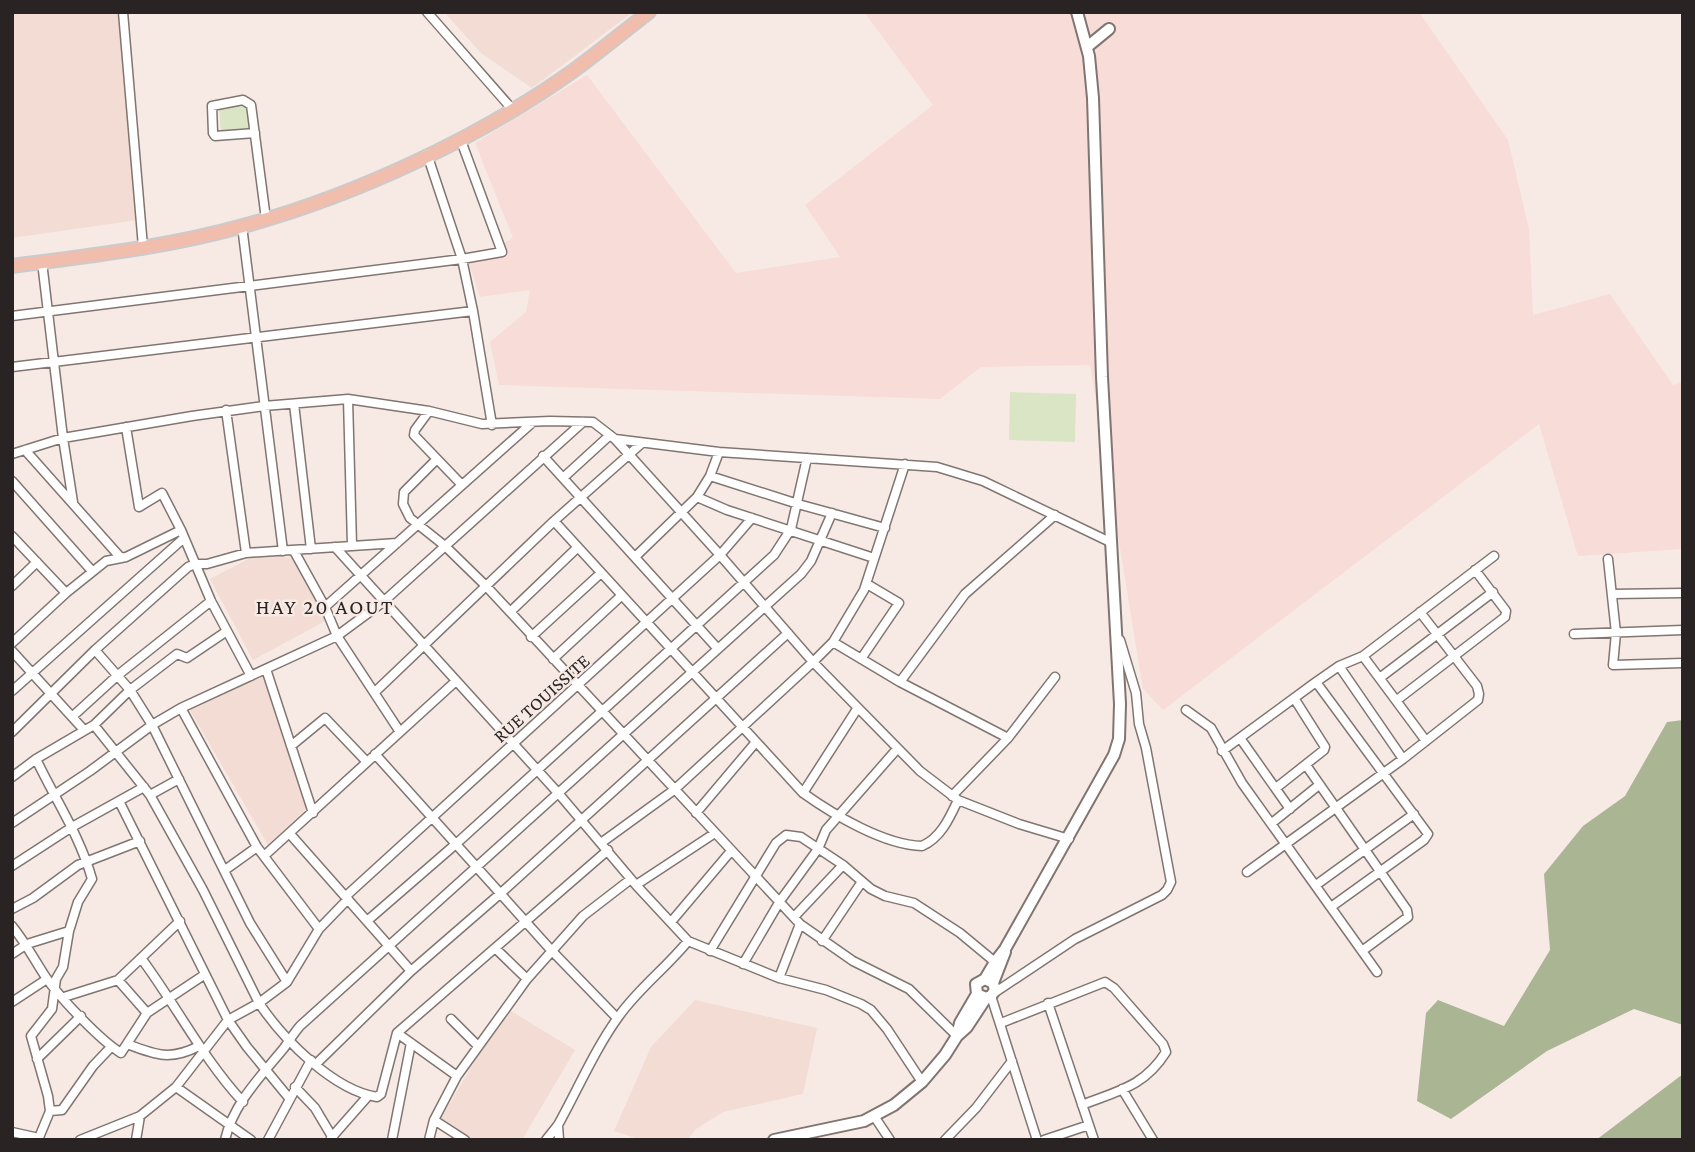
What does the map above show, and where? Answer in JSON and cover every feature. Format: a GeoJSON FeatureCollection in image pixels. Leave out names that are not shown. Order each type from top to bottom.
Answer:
{"type":"FeatureCollection","features":[{"type":"Feature","properties":{"kind":"main road"},"geometry":{"type":"LineString","coordinates":[[12,266],[143,247],[242,226],[351,188],[460,138],[512,109],[574,70],[649,12]]}},
{"type":"Feature","properties":{"kind":"main road"},"geometry":{"type":"LineString","coordinates":[[988,991],[995,962],[1069,839],[1111,762],[1119,739],[1120,704],[1098,281],[1093,98],[1087,47],[1077,12]]}},
{"type":"Feature","properties":{"kind":"main road"},"geometry":{"type":"LineString","coordinates":[[1087,47],[1109,29]]}},
{"type":"Feature","properties":{"kind":"main road"},"geometry":{"type":"LineString","coordinates":[[774,1140],[836,1128],[874,1116],[894,1105],[922,1082],[945,1055],[957,1036],[960,1023],[988,991],[1005,949]]}},
{"type":"Feature","properties":{"kind":"street"},"geometry":{"type":"LineString","coordinates":[[123,12],[143,247]]}},
{"type":"Feature","properties":{"kind":"street"},"geometry":{"type":"LineString","coordinates":[[427,12],[512,109]]}},
{"type":"Feature","properties":{"kind":"street"},"geometry":{"type":"LineString","coordinates":[[255,133],[218,138],[213,132],[212,106],[243,100],[251,105],[255,133],[266,219]]}},
{"type":"Feature","properties":{"kind":"street"},"geometry":{"type":"LineString","coordinates":[[12,316],[502,252],[460,138]]}},
{"type":"Feature","properties":{"kind":"street"},"geometry":{"type":"LineString","coordinates":[[427,154],[462,259],[492,425]]}},
{"type":"Feature","properties":{"kind":"street"},"geometry":{"type":"LineString","coordinates":[[242,226],[283,551]]}},
{"type":"Feature","properties":{"kind":"street"},"geometry":{"type":"LineString","coordinates":[[41,262],[55,360],[62,438],[73,502]]}},
{"type":"Feature","properties":{"kind":"street"},"geometry":{"type":"LineString","coordinates":[[12,367],[473,311]]}},
{"type":"Feature","properties":{"kind":"street"},"geometry":{"type":"LineString","coordinates":[[348,399],[352,545]]}},
{"type":"Feature","properties":{"kind":"street"},"geometry":{"type":"LineString","coordinates":[[12,454],[62,438],[226,410],[348,399],[429,411],[492,425],[593,422],[629,455],[813,662],[920,771],[955,798],[1019,824],[1069,839]]}},
{"type":"Feature","properties":{"kind":"street"},"geometry":{"type":"LineString","coordinates":[[294,404],[311,549]]}},
{"type":"Feature","properties":{"kind":"street"},"geometry":{"type":"LineString","coordinates":[[226,410],[246,553]]}},
{"type":"Feature","properties":{"kind":"street"},"geometry":{"type":"LineString","coordinates":[[429,411],[414,435],[463,485]]}},
{"type":"Feature","properties":{"kind":"street"},"geometry":{"type":"LineString","coordinates":[[325,607],[533,422]]}},
{"type":"Feature","properties":{"kind":"street"},"geometry":{"type":"LineString","coordinates":[[12,823],[152,725],[181,708],[337,636],[383,602],[583,422]]}},
{"type":"Feature","properties":{"kind":"street"},"geometry":{"type":"LineString","coordinates":[[126,427],[139,507],[162,493],[211,600],[251,676]]}},
{"type":"Feature","properties":{"kind":"street"},"geometry":{"type":"LineString","coordinates":[[612,437],[719,452],[937,467],[964,474],[1110,542]]}},
{"type":"Feature","properties":{"kind":"street"},"geometry":{"type":"LineString","coordinates":[[563,478],[612,437]]}},
{"type":"Feature","properties":{"kind":"street"},"geometry":{"type":"LineString","coordinates":[[374,692],[554,521],[642,443]]}},
{"type":"Feature","properties":{"kind":"street"},"geometry":{"type":"LineString","coordinates":[[25,450],[121,558]]}},
{"type":"Feature","properties":{"kind":"street"},"geometry":{"type":"LineString","coordinates":[[635,556],[697,497],[710,476],[719,452]]}},
{"type":"Feature","properties":{"kind":"street"},"geometry":{"type":"LineString","coordinates":[[543,456],[718,649]]}},
{"type":"Feature","properties":{"kind":"street"},"geometry":{"type":"LineString","coordinates":[[436,458],[404,492],[403,504],[410,518],[445,546],[486,586],[797,920],[822,941],[853,961],[909,989],[957,1036]]}},
{"type":"Feature","properties":{"kind":"street"},"geometry":{"type":"LineString","coordinates":[[367,921],[537,771],[780,549],[791,529],[807,458]]}},
{"type":"Feature","properties":{"kind":"street"},"geometry":{"type":"LineString","coordinates":[[601,843],[674,790],[833,642],[867,584],[905,464]]}},
{"type":"Feature","properties":{"kind":"street"},"geometry":{"type":"LineString","coordinates":[[710,476],[885,528]]}},
{"type":"Feature","properties":{"kind":"street"},"geometry":{"type":"LineString","coordinates":[[12,481],[92,571]]}},
{"type":"Feature","properties":{"kind":"street"},"geometry":{"type":"LineString","coordinates":[[697,497],[874,558]]}},
{"type":"Feature","properties":{"kind":"street"},"geometry":{"type":"LineString","coordinates":[[225,1140],[229,1124],[264,1069],[322,1004],[478,867],[801,574],[821,540],[832,513]]}},
{"type":"Feature","properties":{"kind":"street"},"geometry":{"type":"LineString","coordinates":[[900,682],[965,594],[1055,515]]}},
{"type":"Feature","properties":{"kind":"street","name":"RUE TOUISSITE"},"geometry":{"type":"LineString","coordinates":[[287,982],[319,929],[347,898],[432,817],[673,600],[720,555],[752,518]]}},
{"type":"Feature","properties":{"kind":"street"},"geometry":{"type":"LineString","coordinates":[[554,521],[803,793],[838,814],[890,839],[922,846],[936,836],[948,821],[955,798],[1055,677]]}},
{"type":"Feature","properties":{"kind":"street"},"geometry":{"type":"LineString","coordinates":[[12,643],[66,593],[106,561],[121,558],[183,534]]}},
{"type":"Feature","properties":{"kind":"street"},"geometry":{"type":"LineString","coordinates":[[12,691],[183,534]]}},
{"type":"Feature","properties":{"kind":"street"},"geometry":{"type":"LineString","coordinates":[[12,536],[66,593]]}},
{"type":"Feature","properties":{"kind":"street"},"geometry":{"type":"LineString","coordinates":[[12,732],[95,650],[182,571],[195,564],[207,564],[246,553],[397,543]]}},
{"type":"Feature","properties":{"kind":"street"},"geometry":{"type":"LineString","coordinates":[[335,547],[688,941],[779,978],[826,990],[871,1010],[897,1041],[922,1082]]}},
{"type":"Feature","properties":{"kind":"street"},"geometry":{"type":"LineString","coordinates":[[510,612],[578,547]]}},
{"type":"Feature","properties":{"kind":"street"},"geometry":{"type":"LineString","coordinates":[[294,551],[325,607],[337,636],[400,732]]}},
{"type":"Feature","properties":{"kind":"street"},"geometry":{"type":"LineString","coordinates":[[1222,751],[1339,666],[1363,656],[1494,556]]}},
{"type":"Feature","properties":{"kind":"street"},"geometry":{"type":"LineString","coordinates":[[1608,559],[1616,633],[1613,665],[1683,663]]}},
{"type":"Feature","properties":{"kind":"street"},"geometry":{"type":"LineString","coordinates":[[12,586],[37,562]]}},
{"type":"Feature","properties":{"kind":"street"},"geometry":{"type":"LineString","coordinates":[[1397,699],[1505,617],[1506,611],[1475,570]]}},
{"type":"Feature","properties":{"kind":"street"},"geometry":{"type":"LineString","coordinates":[[531,636],[601,573]]}},
{"type":"Feature","properties":{"kind":"street"},"geometry":{"type":"LineString","coordinates":[[861,659],[899,603],[867,584]]}},
{"type":"Feature","properties":{"kind":"street"},"geometry":{"type":"LineString","coordinates":[[1381,677],[1493,592]]}},
{"type":"Feature","properties":{"kind":"street"},"geometry":{"type":"LineString","coordinates":[[1612,594],[1683,593]]}},
{"type":"Feature","properties":{"kind":"street"},"geometry":{"type":"LineString","coordinates":[[553,659],[621,596]]}},
{"type":"Feature","properties":{"kind":"street"},"geometry":{"type":"LineString","coordinates":[[73,716],[118,675],[211,600]]}},
{"type":"Feature","properties":{"kind":"street"},"geometry":{"type":"LineString","coordinates":[[1247,872],[1403,759],[1478,700],[1477,686],[1420,612]]}},
{"type":"Feature","properties":{"kind":"street"},"geometry":{"type":"LineString","coordinates":[[1037,1140],[988,991],[1075,939],[1165,893],[1171,882],[1139,724],[1136,693],[1115,624]]}},
{"type":"Feature","properties":{"kind":"street"},"geometry":{"type":"LineString","coordinates":[[1574,634],[1683,630]]}},
{"type":"Feature","properties":{"kind":"street"},"geometry":{"type":"LineString","coordinates":[[12,777],[36,759],[94,725],[131,690],[177,654],[187,658],[228,631]]}},
{"type":"Feature","properties":{"kind":"street"},"geometry":{"type":"LineString","coordinates":[[268,1140],[289,1098],[314,1062],[411,971],[788,633]]}},
{"type":"Feature","properties":{"kind":"street"},"geometry":{"type":"LineString","coordinates":[[833,642],[900,682],[1007,738]]}},
{"type":"Feature","properties":{"kind":"street"},"geometry":{"type":"LineString","coordinates":[[80,1140],[102,1136],[140,1116],[176,1087],[202,1049],[228,1020],[259,1003],[287,982],[261,943],[152,725],[131,690],[95,650]]}},
{"type":"Feature","properties":{"kind":"street"},"geometry":{"type":"LineString","coordinates":[[12,651],[85,730]]}},
{"type":"Feature","properties":{"kind":"street"},"geometry":{"type":"LineString","coordinates":[[1363,656],[1426,741]]}},
{"type":"Feature","properties":{"kind":"street"},"geometry":{"type":"LineString","coordinates":[[1339,666],[1403,759]]}},
{"type":"Feature","properties":{"kind":"street"},"geometry":{"type":"LineString","coordinates":[[265,668],[313,813]]}},
{"type":"Feature","properties":{"kind":"street"},"geometry":{"type":"LineString","coordinates":[[264,856],[456,681]]}},
{"type":"Feature","properties":{"kind":"street"},"geometry":{"type":"LineString","coordinates":[[1316,682],[1414,814],[1427,836],[1331,907]]}},
{"type":"Feature","properties":{"kind":"street"},"geometry":{"type":"LineString","coordinates":[[1276,788],[1325,747],[1294,698]]}},
{"type":"Feature","properties":{"kind":"street"},"geometry":{"type":"LineString","coordinates":[[181,708],[257,846],[319,929]]}},
{"type":"Feature","properties":{"kind":"street"},"geometry":{"type":"LineString","coordinates":[[803,793],[857,709]]}},
{"type":"Feature","properties":{"kind":"street"},"geometry":{"type":"LineString","coordinates":[[1186,710],[1209,726],[1222,751],[1285,844],[1377,972]]}},
{"type":"Feature","properties":{"kind":"street"},"geometry":{"type":"LineString","coordinates":[[291,746],[325,718],[366,761]]}},
{"type":"Feature","properties":{"kind":"street"},"geometry":{"type":"LineString","coordinates":[[94,725],[150,795],[203,890],[259,1003],[277,1028],[329,1075],[368,1096],[377,1097],[381,1094],[397,1033],[608,850]]}},
{"type":"Feature","properties":{"kind":"street"},"geometry":{"type":"LineString","coordinates":[[1240,738],[1290,808]]}},
{"type":"Feature","properties":{"kind":"street"},"geometry":{"type":"LineString","coordinates":[[696,813],[755,742]]}},
{"type":"Feature","properties":{"kind":"street"},"geometry":{"type":"LineString","coordinates":[[743,964],[780,901],[818,849],[826,830],[897,749]]}},
{"type":"Feature","properties":{"kind":"street"},"geometry":{"type":"LineString","coordinates":[[375,754],[551,950],[617,1018]]}},
{"type":"Feature","properties":{"kind":"street"},"geometry":{"type":"LineString","coordinates":[[12,1132],[38,1139],[50,1111],[31,1036],[52,1009],[54,987],[63,967],[69,931],[78,902],[92,882],[87,860],[72,827],[36,759]]}},
{"type":"Feature","properties":{"kind":"street"},"geometry":{"type":"LineString","coordinates":[[1306,765],[1407,910],[1408,917],[1362,951]]}},
{"type":"Feature","properties":{"kind":"street"},"geometry":{"type":"LineString","coordinates":[[150,795],[179,779]]}},
{"type":"Feature","properties":{"kind":"street"},"geometry":{"type":"LineString","coordinates":[[1272,824],[1320,785]]}},
{"type":"Feature","properties":{"kind":"street"},"geometry":{"type":"LineString","coordinates":[[13,864],[144,787]]}},
{"type":"Feature","properties":{"kind":"street"},"geometry":{"type":"LineString","coordinates":[[120,801],[228,1020],[289,1098]]}},
{"type":"Feature","properties":{"kind":"street"},"geometry":{"type":"LineString","coordinates":[[1316,886],[1414,814]]}},
{"type":"Feature","properties":{"kind":"street"},"geometry":{"type":"LineString","coordinates":[[429,1140],[434,1120],[457,1076],[551,950],[583,916],[715,833]]}},
{"type":"Feature","properties":{"kind":"street"},"geometry":{"type":"LineString","coordinates":[[290,834],[411,971]]}},
{"type":"Feature","properties":{"kind":"street"},"geometry":{"type":"LineString","coordinates":[[710,951],[755,875],[776,843],[786,835],[801,837],[843,865],[861,883],[885,896],[914,903],[960,933],[995,962]]}},
{"type":"Feature","properties":{"kind":"street"},"geometry":{"type":"LineString","coordinates":[[12,909],[33,898],[67,871],[87,860],[140,841]]}},
{"type":"Feature","properties":{"kind":"street"},"geometry":{"type":"LineString","coordinates":[[225,870],[257,846]]}},
{"type":"Feature","properties":{"kind":"street"},"geometry":{"type":"LineString","coordinates":[[671,922],[731,851]]}},
{"type":"Feature","properties":{"kind":"street"},"geometry":{"type":"LineString","coordinates":[[779,978],[797,920],[843,865]]}},
{"type":"Feature","properties":{"kind":"street"},"geometry":{"type":"LineString","coordinates":[[822,941],[861,883]]}},
{"type":"Feature","properties":{"kind":"street"},"geometry":{"type":"LineString","coordinates":[[64,997],[118,980],[180,921]]}},
{"type":"Feature","properties":{"kind":"street"},"geometry":{"type":"LineString","coordinates":[[12,926],[27,944],[54,987],[111,1047],[122,1053],[147,1013],[204,975]]}},
{"type":"Feature","properties":{"kind":"street"},"geometry":{"type":"LineString","coordinates":[[12,954],[27,944],[69,931]]}},
{"type":"Feature","properties":{"kind":"street"},"geometry":{"type":"LineString","coordinates":[[547,1140],[617,1018],[643,986],[665,969],[688,941]]}},
{"type":"Feature","properties":{"kind":"street"},"geometry":{"type":"LineString","coordinates":[[495,948],[527,979]]}},
{"type":"Feature","properties":{"kind":"street"},"geometry":{"type":"LineString","coordinates":[[141,958],[202,1049],[243,1102]]}},
{"type":"Feature","properties":{"kind":"street"},"geometry":{"type":"LineString","coordinates":[[12,1002],[47,978]]}},
{"type":"Feature","properties":{"kind":"street"},"geometry":{"type":"LineString","coordinates":[[118,980],[147,1013]]}},
{"type":"Feature","properties":{"kind":"street"},"geometry":{"type":"LineString","coordinates":[[1000,1023],[1105,982],[1110,984],[1163,1044],[1166,1052],[1138,1084],[1082,1105]]}},
{"type":"Feature","properties":{"kind":"street"},"geometry":{"type":"LineString","coordinates":[[1048,1003],[1094,1140]]}},
{"type":"Feature","properties":{"kind":"street"},"geometry":{"type":"LineString","coordinates":[[37,1059],[81,1016]]}},
{"type":"Feature","properties":{"kind":"street"},"geometry":{"type":"LineString","coordinates":[[451,1019],[478,1046]]}},
{"type":"Feature","properties":{"kind":"street"},"geometry":{"type":"LineString","coordinates":[[397,1033],[457,1076]]}},
{"type":"Feature","properties":{"kind":"street"},"geometry":{"type":"LineString","coordinates":[[392,1140],[411,1043]]}},
{"type":"Feature","properties":{"kind":"street"},"geometry":{"type":"LineString","coordinates":[[127,1044],[173,1057],[202,1049]]}},
{"type":"Feature","properties":{"kind":"street"},"geometry":{"type":"LineString","coordinates":[[50,1111],[62,1110],[93,1066],[111,1047]]}},
{"type":"Feature","properties":{"kind":"street"},"geometry":{"type":"LineString","coordinates":[[945,1140],[976,1108],[1013,1061]]}},
{"type":"Feature","properties":{"kind":"street"},"geometry":{"type":"LineString","coordinates":[[176,1087],[251,1140]]}},
{"type":"Feature","properties":{"kind":"street"},"geometry":{"type":"LineString","coordinates":[[296,1087],[315,1108],[332,1139],[368,1096]]}},
{"type":"Feature","properties":{"kind":"street"},"geometry":{"type":"LineString","coordinates":[[1122,1089],[1153,1140]]}},
{"type":"Feature","properties":{"kind":"street"},"geometry":{"type":"LineString","coordinates":[[136,1140],[140,1116]]}},
{"type":"Feature","properties":{"kind":"street"},"geometry":{"type":"LineString","coordinates":[[874,1116],[890,1140]]}},
{"type":"Feature","properties":{"kind":"street"},"geometry":{"type":"LineString","coordinates":[[434,1120],[465,1140]]}},
{"type":"Feature","properties":{"kind":"street"},"geometry":{"type":"LineString","coordinates":[[558,1125],[559,1140]]}},
{"type":"Feature","properties":{"kind":"street"},"geometry":{"type":"LineString","coordinates":[[1044,1140],[1089,1125]]}},
{"type":"Feature","properties":{"kind":"shaded area"},"geometry":{"type":"Polygon","coordinates":[[[12,12],[121,12],[138,220],[12,238],[12,12]]]}},
{"type":"Feature","properties":{"kind":"shaded area"},"geometry":{"type":"Polygon","coordinates":[[[444,12],[633,12],[532,88],[481,53],[444,12]]]}},
{"type":"Feature","properties":{"kind":"shaded area"},"geometry":{"type":"Polygon","coordinates":[[[864,12],[1419,12],[1508,140],[1529,229],[1533,315],[1610,294],[1673,385],[1683,382],[1683,549],[1578,556],[1539,424],[1163,710],[1143,689],[1090,365],[981,367],[940,399],[499,385],[490,342],[526,312],[530,290],[480,297],[469,263],[513,238],[475,143],[587,75],[736,273],[840,257],[805,205],[933,105],[864,12]]]}},
{"type":"Feature","properties":{"kind":"shaded area"},"geometry":{"type":"Polygon","coordinates":[[[256,555],[296,558],[329,619],[253,660],[210,579],[256,555]]]}},
{"type":"Feature","properties":{"kind":"shaded area"},"geometry":{"type":"Polygon","coordinates":[[[265,675],[310,805],[268,845],[188,707],[210,693],[265,675]]]}},
{"type":"Feature","properties":{"kind":"shaded area"},"geometry":{"type":"Polygon","coordinates":[[[695,1000],[817,1028],[803,1094],[723,1112],[696,1129],[687,1140],[641,1140],[614,1131],[651,1047],[695,1000]]]}},
{"type":"Feature","properties":{"kind":"shaded area"},"geometry":{"type":"Polygon","coordinates":[[[506,1008],[575,1050],[522,1140],[473,1140],[440,1120],[506,1008]]]}},
{"type":"Feature","properties":{"kind":"green space"},"geometry":{"type":"Polygon","coordinates":[[[247,105],[250,128],[221,132],[219,108],[247,105]]]}},
{"type":"Feature","properties":{"kind":"green space"},"geometry":{"type":"Polygon","coordinates":[[[1010,392],[1076,394],[1075,442],[1009,440],[1010,392]]]}},
{"type":"Feature","properties":{"kind":"green space"},"geometry":{"type":"Polygon","coordinates":[[[1683,720],[1683,1025],[1634,1009],[1547,1051],[1451,1119],[1417,1101],[1426,1013],[1438,1000],[1504,1026],[1550,950],[1544,874],[1583,826],[1625,796],[1667,722],[1683,720]]]}},
{"type":"Feature","properties":{"kind":"green space"},"geometry":{"type":"Polygon","coordinates":[[[1683,1074],[1683,1140],[1596,1140],[1683,1074]]]}},
{"type":"Feature","properties":{"kind":"district","name":"HAY 20 AOUT"},"geometry":{"type":"Point","coordinates":[325,607]}}]}
